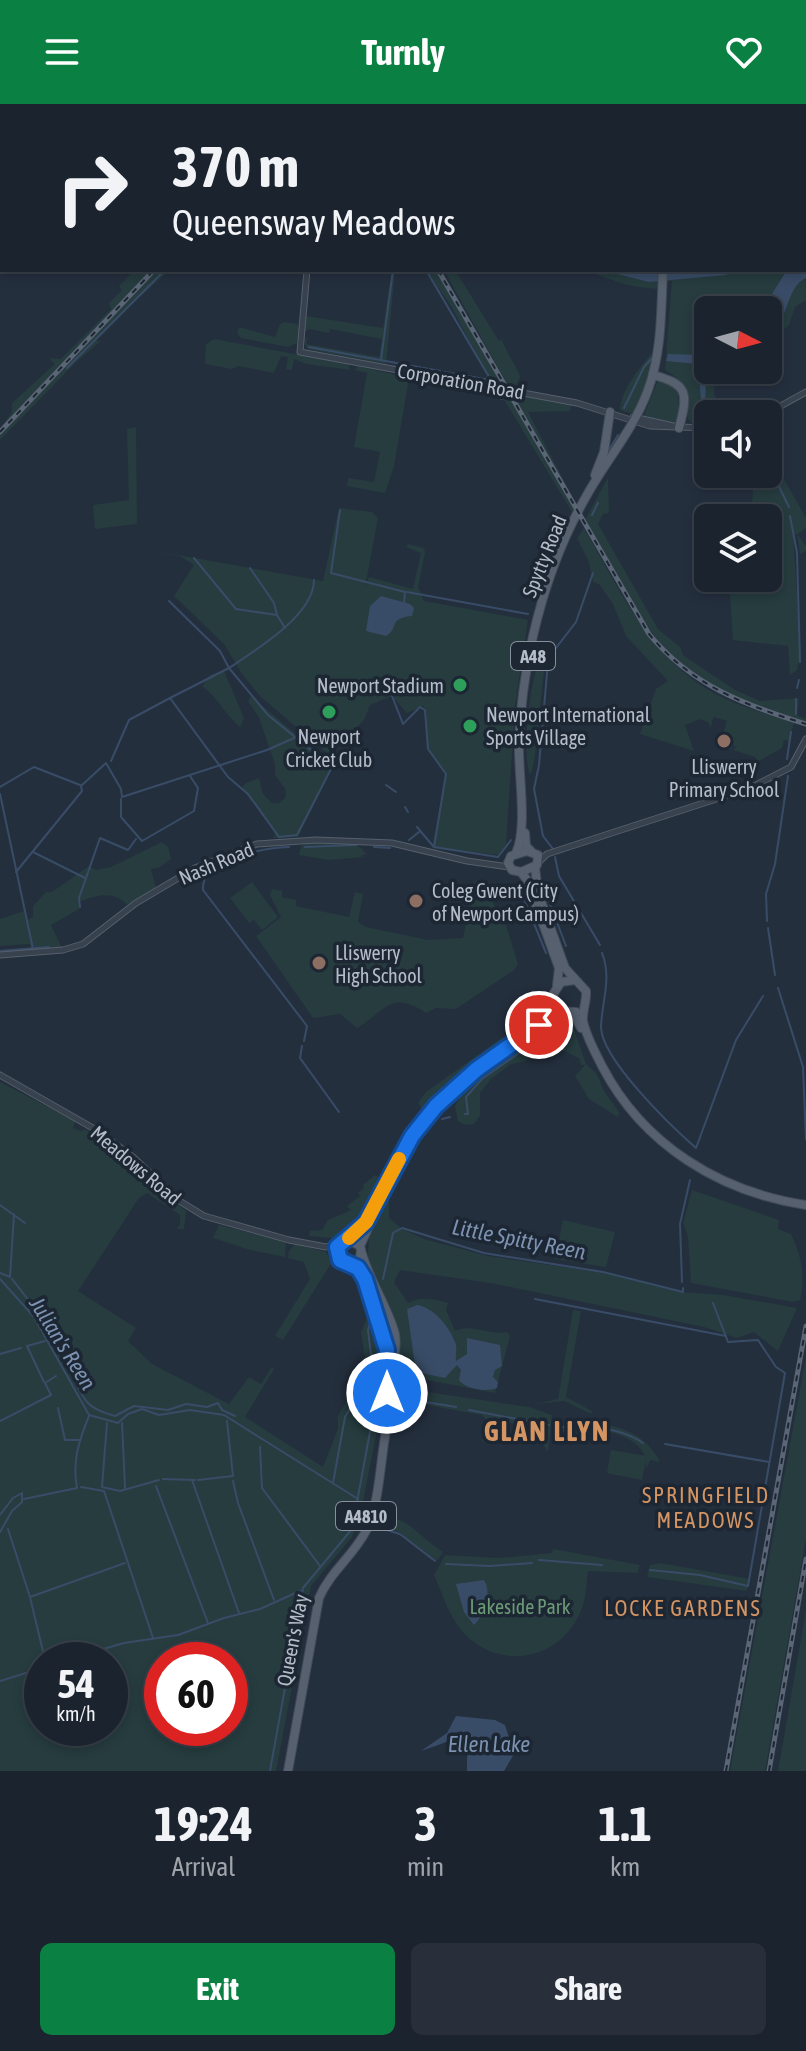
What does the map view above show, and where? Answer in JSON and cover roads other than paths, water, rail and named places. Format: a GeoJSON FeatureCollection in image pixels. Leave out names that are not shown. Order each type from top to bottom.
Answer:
{"type":"FeatureCollection","features":[{"type":"Feature","properties":{"kind":"main road","name":"Spytty Road"},"geometry":{"type":"LineString","coordinates":[[533,852],[525,841],[523,751],[535,645],[558,570],[590,499],[637,421],[659,376],[665,272]]}},
{"type":"Feature","properties":{"kind":"main road","name":"A48"},"geometry":{"type":"LineString","coordinates":[[659,376],[662,328]]}},
{"type":"Feature","properties":{"kind":"main road","name":"Spytty Road"},"geometry":{"type":"LineString","coordinates":[[511,860],[520,838],[519,746],[526,666],[550,577],[594,484],[637,421],[659,376]]}},
{"type":"Feature","properties":{"kind":"main road"},"geometry":{"type":"LineString","coordinates":[[659,376],[677,383],[682,391],[679,428]]}},
{"type":"Feature","properties":{"kind":"main road"},"geometry":{"type":"LineString","coordinates":[[594,484],[604,452],[610,412]]}},
{"type":"Feature","properties":{"kind":"main road","name":"A48"},"geometry":{"type":"LineString","coordinates":[[533,852],[538,893],[565,968],[586,991],[584,1023],[607,1076],[637,1117],[662,1141],[703,1171],[738,1189],[806,1207]]}},
{"type":"Feature","properties":{"kind":"main road"},"geometry":{"type":"LineString","coordinates":[[533,852],[511,860],[521,872],[537,865]]}},
{"type":"Feature","properties":{"kind":"main road","name":"A48"},"geometry":{"type":"LineString","coordinates":[[521,872],[527,880],[559,968],[552,996],[609,1087],[632,1117],[655,1142],[695,1171],[737,1193],[775,1204],[806,1207]]}},
{"type":"Feature","properties":{"kind":"main road"},"geometry":{"type":"LineString","coordinates":[[557,985],[565,980],[575,980]]}},
{"type":"Feature","properties":{"kind":"main road"},"geometry":{"type":"LineString","coordinates":[[337,1255],[343,1241],[366,1222],[406,1146],[426,1117],[477,1069],[549,1018],[585,1004]]}},
{"type":"Feature","properties":{"kind":"main road"},"geometry":{"type":"LineString","coordinates":[[348,1264],[358,1261],[361,1248],[410,1147],[437,1110],[470,1079],[564,1011]]}},
{"type":"Feature","properties":{"kind":"main road"},"geometry":{"type":"LineString","coordinates":[[343,1241],[361,1248]]}},
{"type":"Feature","properties":{"kind":"main road"},"geometry":{"type":"LineString","coordinates":[[361,1248],[366,1269],[395,1334],[395,1363],[407,1379],[403,1393],[393,1395],[385,1390]]}},
{"type":"Feature","properties":{"kind":"main road","name":"Queen's Way"},"geometry":{"type":"LineString","coordinates":[[286,1771],[316,1594],[326,1574],[356,1539],[366,1519],[390,1400],[384,1377],[387,1350],[370,1294],[361,1272],[337,1255]]}},
{"type":"Feature","properties":{"kind":"main road"},"geometry":{"type":"LineString","coordinates":[[384,1377],[392,1371],[399,1371]]}},
{"type":"Feature","properties":{"kind":"main road","name":"Queen's Way"},"geometry":{"type":"LineString","coordinates":[[286,1771],[319,1598],[329,1579],[366,1531],[388,1421],[403,1393]]}},
{"type":"Feature","properties":{"kind":"street","name":"Corporation Road"},"geometry":{"type":"LineString","coordinates":[[307,272],[300,352],[564,400],[637,421],[694,428]]}},
{"type":"Feature","properties":{"kind":"street"},"geometry":{"type":"LineString","coordinates":[[782,405],[806,392]]}},
{"type":"Feature","properties":{"kind":"street"},"geometry":{"type":"LineString","coordinates":[[682,414],[694,427]]}},
{"type":"Feature","properties":{"kind":"street"},"geometry":{"type":"LineString","coordinates":[[533,852],[547,854],[730,796],[786,770],[795,762],[806,739]]}},
{"type":"Feature","properties":{"kind":"street","name":"Nash Road"},"geometry":{"type":"LineString","coordinates":[[0,955],[63,950],[83,944],[136,903],[195,868],[257,844],[311,840],[392,843],[458,859],[499,864],[511,860]]}},
{"type":"Feature","properties":{"kind":"street"},"geometry":{"type":"LineString","coordinates":[[537,865],[547,854]]}},
{"type":"Feature","properties":{"kind":"street","name":"Meadows Road"},"geometry":{"type":"LineString","coordinates":[[0,1075],[98,1131],[133,1157],[174,1197],[204,1216],[228,1225],[326,1247],[337,1255]]}},
{"type":"Feature","properties":{"kind":"street","name":"Meadows Road"},"geometry":{"type":"LineString","coordinates":[[326,1247],[343,1241]]}},
{"type":"Feature","properties":{"kind":"water"},"geometry":{"type":"Polygon","coordinates":[[[609,272],[733,272],[726,275],[649,282],[609,272]]]}},
{"type":"Feature","properties":{"kind":"water"},"geometry":{"type":"Polygon","coordinates":[[[786,272],[806,272],[806,278],[794,289],[782,317],[782,296],[771,296],[786,272]]]}},
{"type":"Feature","properties":{"kind":"water"},"geometry":{"type":"Polygon","coordinates":[[[668,354],[694,355],[694,364],[666,361],[668,354]]]}},
{"type":"Feature","properties":{"kind":"water"},"geometry":{"type":"Polygon","coordinates":[[[700,384],[706,384],[705,400],[701,400],[700,384]]]}},
{"type":"Feature","properties":{"kind":"water"},"geometry":{"type":"Polygon","coordinates":[[[381,596],[414,608],[412,616],[396,621],[393,630],[386,636],[366,631],[370,606],[381,596]]]}},
{"type":"Feature","properties":{"kind":"water"},"geometry":{"type":"Polygon","coordinates":[[[417,1305],[434,1313],[449,1330],[456,1344],[456,1361],[467,1354],[467,1338],[500,1345],[502,1366],[495,1370],[493,1377],[498,1382],[497,1388],[483,1390],[467,1386],[459,1380],[461,1370],[457,1365],[445,1378],[416,1372],[407,1309],[417,1305]]]}},
{"type":"Feature","properties":{"kind":"water"},"geometry":{"type":"Polygon","coordinates":[[[484,1580],[486,1603],[474,1625],[464,1612],[456,1584],[484,1580]]]}},
{"type":"Feature","properties":{"kind":"water","name":"Ellen Lake"},"geometry":{"type":"Polygon","coordinates":[[[456,1716],[495,1720],[505,1725],[514,1754],[504,1771],[467,1771],[467,1753],[458,1741],[452,1740],[421,1751],[447,1733],[456,1716]]]}},
{"type":"Feature","properties":{"kind":"waterway"},"geometry":{"type":"LineString","coordinates":[[67,368],[163,272]]}},
{"type":"Feature","properties":{"kind":"waterway"},"geometry":{"type":"LineString","coordinates":[[381,360],[393,272]]}},
{"type":"Feature","properties":{"kind":"waterway"},"geometry":{"type":"LineString","coordinates":[[427,272],[492,382]]}},
{"type":"Feature","properties":{"kind":"waterway"},"geometry":{"type":"LineString","coordinates":[[309,347],[440,371]]}},
{"type":"Feature","properties":{"kind":"waterway"},"geometry":{"type":"LineString","coordinates":[[624,408],[644,367],[652,358]]}},
{"type":"Feature","properties":{"kind":"waterway"},"geometry":{"type":"LineString","coordinates":[[445,372],[490,380]]}},
{"type":"Feature","properties":{"kind":"waterway"},"geometry":{"type":"LineString","coordinates":[[498,393],[501,399]]}},
{"type":"Feature","properties":{"kind":"waterway"},"geometry":{"type":"LineString","coordinates":[[609,450],[618,435]]}},
{"type":"Feature","properties":{"kind":"waterway"},"geometry":{"type":"LineString","coordinates":[[780,488],[789,507]]}},
{"type":"Feature","properties":{"kind":"waterway"},"geometry":{"type":"LineString","coordinates":[[592,515],[598,503]]}},
{"type":"Feature","properties":{"kind":"waterway"},"geometry":{"type":"LineString","coordinates":[[340,510],[331,573],[405,592],[404,603]]}},
{"type":"Feature","properties":{"kind":"waterway"},"geometry":{"type":"LineString","coordinates":[[790,516],[797,553],[800,662]]}},
{"type":"Feature","properties":{"kind":"waterway"},"geometry":{"type":"LineString","coordinates":[[194,558],[236,609],[277,615],[285,628]]}},
{"type":"Feature","properties":{"kind":"waterway"},"geometry":{"type":"LineString","coordinates":[[250,568],[274,603],[277,615]]}},
{"type":"Feature","properties":{"kind":"waterway"},"geometry":{"type":"LineString","coordinates":[[549,657],[576,622],[593,573]]}},
{"type":"Feature","properties":{"kind":"waterway"},"geometry":{"type":"LineString","coordinates":[[169,601],[220,651],[229,668],[294,618],[305,606],[314,580]]}},
{"type":"Feature","properties":{"kind":"waterway"},"geometry":{"type":"LineString","coordinates":[[407,592],[528,614]]}},
{"type":"Feature","properties":{"kind":"waterway"},"geometry":{"type":"LineString","coordinates":[[548,662],[534,789],[543,836],[553,849]]}},
{"type":"Feature","properties":{"kind":"waterway"},"geometry":{"type":"LineString","coordinates":[[111,761],[129,720],[170,698],[228,777],[248,794],[279,837],[297,835],[332,767],[268,715],[229,668],[170,698]]}},
{"type":"Feature","properties":{"kind":"waterway"},"geometry":{"type":"LineString","coordinates":[[797,688],[799,680]]}},
{"type":"Feature","properties":{"kind":"waterway"},"geometry":{"type":"LineString","coordinates":[[392,696],[403,724],[420,707],[425,710],[428,749],[446,774],[434,847],[498,857],[511,840]]}},
{"type":"Feature","properties":{"kind":"waterway"},"geometry":{"type":"LineString","coordinates":[[796,699],[796,714]]}},
{"type":"Feature","properties":{"kind":"waterway"},"geometry":{"type":"LineString","coordinates":[[787,759],[791,732]]}},
{"type":"Feature","properties":{"kind":"waterway"},"geometry":{"type":"LineString","coordinates":[[16,872],[82,791],[81,786],[106,763],[121,789],[122,797],[267,750],[294,738]]}},
{"type":"Feature","properties":{"kind":"waterway"},"geometry":{"type":"LineString","coordinates":[[0,787],[34,767],[80,785]]}},
{"type":"Feature","properties":{"kind":"waterway"},"geometry":{"type":"LineString","coordinates":[[121,799],[121,817],[142,841],[194,811],[198,788],[190,776]]}},
{"type":"Feature","properties":{"kind":"waterway"},"geometry":{"type":"LineString","coordinates":[[767,921],[766,894],[775,864],[788,776]]}},
{"type":"Feature","properties":{"kind":"waterway"},"geometry":{"type":"LineString","coordinates":[[386,785],[396,792]]}},
{"type":"Feature","properties":{"kind":"waterway"},"geometry":{"type":"LineString","coordinates":[[0,794],[33,949]]}},
{"type":"Feature","properties":{"kind":"waterway"},"geometry":{"type":"LineString","coordinates":[[405,807],[408,812]]}},
{"type":"Feature","properties":{"kind":"waterway"},"geometry":{"type":"LineString","coordinates":[[417,827],[433,846]]}},
{"type":"Feature","properties":{"kind":"waterway"},"geometry":{"type":"LineString","coordinates":[[409,840],[419,832]]}},
{"type":"Feature","properties":{"kind":"waterway"},"geometry":{"type":"LineString","coordinates":[[80,907],[79,898],[100,838],[128,850],[136,839]]}},
{"type":"Feature","properties":{"kind":"waterway"},"geometry":{"type":"LineString","coordinates":[[305,847],[356,845]]}},
{"type":"Feature","properties":{"kind":"waterway"},"geometry":{"type":"LineString","coordinates":[[289,847],[251,853],[223,863],[205,879],[203,890],[307,1026],[304,1041]]}},
{"type":"Feature","properties":{"kind":"waterway"},"geometry":{"type":"LineString","coordinates":[[374,847],[390,848]]}},
{"type":"Feature","properties":{"kind":"waterway"},"geometry":{"type":"LineString","coordinates":[[33,852],[85,878]]}},
{"type":"Feature","properties":{"kind":"waterway"},"geometry":{"type":"LineString","coordinates":[[555,857],[559,876],[600,945]]}},
{"type":"Feature","properties":{"kind":"waterway"},"geometry":{"type":"LineString","coordinates":[[520,889],[546,953]]}},
{"type":"Feature","properties":{"kind":"waterway"},"geometry":{"type":"LineString","coordinates":[[547,896],[566,946]]}},
{"type":"Feature","properties":{"kind":"waterway"},"geometry":{"type":"LineString","coordinates":[[768,928],[775,975]]}},
{"type":"Feature","properties":{"kind":"waterway"},"geometry":{"type":"LineString","coordinates":[[0,951],[49,947]]}},
{"type":"Feature","properties":{"kind":"waterway","name":"Little Spitty Reen"},"geometry":{"type":"LineString","coordinates":[[602,953],[606,971],[601,1026],[604,1040],[612,1056],[639,1091],[696,1148],[736,1040],[763,996]]}},
{"type":"Feature","properties":{"kind":"waterway"},"geometry":{"type":"LineString","coordinates":[[778,988],[803,1067],[806,1139]]}},
{"type":"Feature","properties":{"kind":"waterway"},"geometry":{"type":"LineString","coordinates":[[533,1043],[557,1028]]}},
{"type":"Feature","properties":{"kind":"waterway"},"geometry":{"type":"LineString","coordinates":[[302,1046],[300,1058],[339,1112]]}},
{"type":"Feature","properties":{"kind":"waterway"},"geometry":{"type":"LineString","coordinates":[[465,1114],[468,1114],[466,1097],[482,1079],[519,1053]]}},
{"type":"Feature","properties":{"kind":"waterway"},"geometry":{"type":"LineString","coordinates":[[442,1119],[450,1117]]}},
{"type":"Feature","properties":{"kind":"waterway"},"geometry":{"type":"LineString","coordinates":[[407,1163],[420,1140]]}},
{"type":"Feature","properties":{"kind":"waterway","name":"Little Spitty Reen"},"geometry":{"type":"LineString","coordinates":[[682,1282],[680,1224],[690,1180]]}},
{"type":"Feature","properties":{"kind":"waterway"},"geometry":{"type":"LineString","coordinates":[[0,1205],[25,1223]]}},
{"type":"Feature","properties":{"kind":"waterway"},"geometry":{"type":"LineString","coordinates":[[0,1273],[10,1277],[14,1214]]}},
{"type":"Feature","properties":{"kind":"waterway","name":"Little Spitty Reen"},"geometry":{"type":"LineString","coordinates":[[383,1279],[393,1233],[402,1228],[484,1253],[603,1272],[683,1292],[683,1288]]}},
{"type":"Feature","properties":{"kind":"waterway","name":"Julian's Reen"},"geometry":{"type":"LineString","coordinates":[[0,1279],[34,1317],[89,1415],[118,1423],[128,1414],[142,1409],[159,1415],[190,1410],[224,1415],[358,1499]]}},
{"type":"Feature","properties":{"kind":"waterway"},"geometry":{"type":"LineString","coordinates":[[12,1279],[54,1337],[80,1392],[93,1407],[115,1416],[134,1406],[168,1410],[186,1404],[207,1407],[218,1403],[222,1410],[235,1416]]}},
{"type":"Feature","properties":{"kind":"waterway"},"geometry":{"type":"LineString","coordinates":[[535,1299],[726,1336]]}},
{"type":"Feature","properties":{"kind":"waterway"},"geometry":{"type":"LineString","coordinates":[[650,1570],[700,1575],[748,1586],[785,1373],[776,1367],[758,1340],[728,1342],[713,1303]]}},
{"type":"Feature","properties":{"kind":"waterway"},"geometry":{"type":"LineString","coordinates":[[333,1483],[345,1417],[373,1372],[368,1330],[371,1319]]}},
{"type":"Feature","properties":{"kind":"waterway"},"geometry":{"type":"LineString","coordinates":[[44,1382],[27,1346],[45,1341]]}},
{"type":"Feature","properties":{"kind":"waterway"},"geometry":{"type":"LineString","coordinates":[[0,1354],[21,1348]]}},
{"type":"Feature","properties":{"kind":"waterway"},"geometry":{"type":"LineString","coordinates":[[0,1421],[51,1395],[45,1383],[56,1376]]}},
{"type":"Feature","properties":{"kind":"waterway"},"geometry":{"type":"LineString","coordinates":[[270,1771],[303,1588],[352,1529],[377,1394]]}},
{"type":"Feature","properties":{"kind":"waterway","name":"Little Spitty Reen"},"geometry":{"type":"LineString","coordinates":[[407,1399],[456,1407]]}},
{"type":"Feature","properties":{"kind":"waterway"},"geometry":{"type":"LineString","coordinates":[[58,1408],[65,1440],[79,1440]]}},
{"type":"Feature","properties":{"kind":"waterway","name":"Little Spitty Reen"},"geometry":{"type":"LineString","coordinates":[[469,1410],[549,1425]]}},
{"type":"Feature","properties":{"kind":"waterway"},"geometry":{"type":"LineString","coordinates":[[24,1499],[77,1488],[77,1451],[89,1416]]}},
{"type":"Feature","properties":{"kind":"waterway"},"geometry":{"type":"LineString","coordinates":[[198,1480],[233,1476],[227,1421]]}},
{"type":"Feature","properties":{"kind":"waterway"},"geometry":{"type":"LineString","coordinates":[[107,1423],[102,1487],[120,1491],[159,1480]]}},
{"type":"Feature","properties":{"kind":"waterway"},"geometry":{"type":"LineString","coordinates":[[122,1423],[125,1488]]}},
{"type":"Feature","properties":{"kind":"waterway","name":"Little Spitty Reen"},"geometry":{"type":"LineString","coordinates":[[563,1427],[581,1425],[605,1428],[643,1443]]}},
{"type":"Feature","properties":{"kind":"waterway","name":"Little Spitty Reen"},"geometry":{"type":"LineString","coordinates":[[665,1444],[769,1462]]}},
{"type":"Feature","properties":{"kind":"waterway"},"geometry":{"type":"LineString","coordinates":[[260,1447],[262,1488],[320,1566]]}},
{"type":"Feature","properties":{"kind":"waterway"},"geometry":{"type":"LineString","coordinates":[[163,1479],[195,1480]]}},
{"type":"Feature","properties":{"kind":"waterway"},"geometry":{"type":"LineString","coordinates":[[192,1480],[239,1613]]}},
{"type":"Feature","properties":{"kind":"waterway"},"geometry":{"type":"LineString","coordinates":[[233,1481],[238,1503],[274,1600]]}},
{"type":"Feature","properties":{"kind":"waterway"},"geometry":{"type":"LineString","coordinates":[[156,1486],[208,1623]]}},
{"type":"Feature","properties":{"kind":"waterway"},"geometry":{"type":"LineString","coordinates":[[81,1487],[104,1491],[153,1638]]}},
{"type":"Feature","properties":{"kind":"waterway"},"geometry":{"type":"LineString","coordinates":[[0,1515],[13,1498],[22,1493],[22,1502],[12,1511],[0,1532]]}},
{"type":"Feature","properties":{"kind":"waterway"},"geometry":{"type":"LineString","coordinates":[[385,1520],[383,1529],[400,1534],[435,1561]]}},
{"type":"Feature","properties":{"kind":"waterway"},"geometry":{"type":"LineString","coordinates":[[8,1529],[41,1642]]}},
{"type":"Feature","properties":{"kind":"waterway"},"geometry":{"type":"LineString","coordinates":[[539,1560],[602,1565]]}},
{"type":"Feature","properties":{"kind":"waterway"},"geometry":{"type":"LineString","coordinates":[[30,1597],[125,1563]]}},
{"type":"Feature","properties":{"kind":"waterway"},"geometry":{"type":"LineString","coordinates":[[446,1564],[490,1566],[532,1563]]}},
{"type":"Feature","properties":{"kind":"waterway"},"geometry":{"type":"LineString","coordinates":[[128,1642],[178,1635],[260,1609],[300,1591]]}},
{"type":"Feature","properties":{"kind":"waterway"},"geometry":{"type":"LineString","coordinates":[[0,1681],[24,1674]]}},
{"type":"Feature","properties":{"kind":"railway"},"geometry":{"type":"LineString","coordinates":[[0,432],[152,272]]}},
{"type":"Feature","properties":{"kind":"railway"},"geometry":{"type":"LineString","coordinates":[[439,272],[649,634],[683,667],[720,691],[806,724]]}},
{"type":"Feature","properties":{"kind":"railway"},"geometry":{"type":"LineString","coordinates":[[726,1771],[806,1326]]}},
{"type":"Feature","properties":{"kind":"railway"},"geometry":{"type":"LineString","coordinates":[[769,1771],[806,1559]]}},
{"type":"Feature","properties":{"kind":"place","name":"Newport Stadium"},"geometry":{"type":"Point","coordinates":[460,685]}},
{"type":"Feature","properties":{"kind":"place","name":"Newport Cricket Club"},"geometry":{"type":"Point","coordinates":[329,712]}},
{"type":"Feature","properties":{"kind":"place","name":"Newport International Sports Village"},"geometry":{"type":"Point","coordinates":[470,726]}},
{"type":"Feature","properties":{"kind":"place","name":"Lliswerry Primary School"},"geometry":{"type":"Point","coordinates":[724,741]}},
{"type":"Feature","properties":{"kind":"place","name":"Coleg Gwent (City of Newport Campus)"},"geometry":{"type":"Point","coordinates":[416,901]}},
{"type":"Feature","properties":{"kind":"place","name":"Lliswerry High School"},"geometry":{"type":"Point","coordinates":[319,963]}},
{"type":"Feature","properties":{"kind":"district","name":"GLAN LLYN"},"geometry":{"type":"Point","coordinates":[547,1431]}},
{"type":"Feature","properties":{"kind":"district","name":"SPRINGFIELD MEADOWS"},"geometry":{"type":"Point","coordinates":[706,1508]}},
{"type":"Feature","properties":{"kind":"district","name":"LOCKE GARDENS"},"geometry":{"type":"Point","coordinates":[683,1608]}},
{"type":"Feature","properties":{"kind":"park label","name":"Lakeside Park"},"geometry":{"type":"Point","coordinates":[520,1606]}}]}
